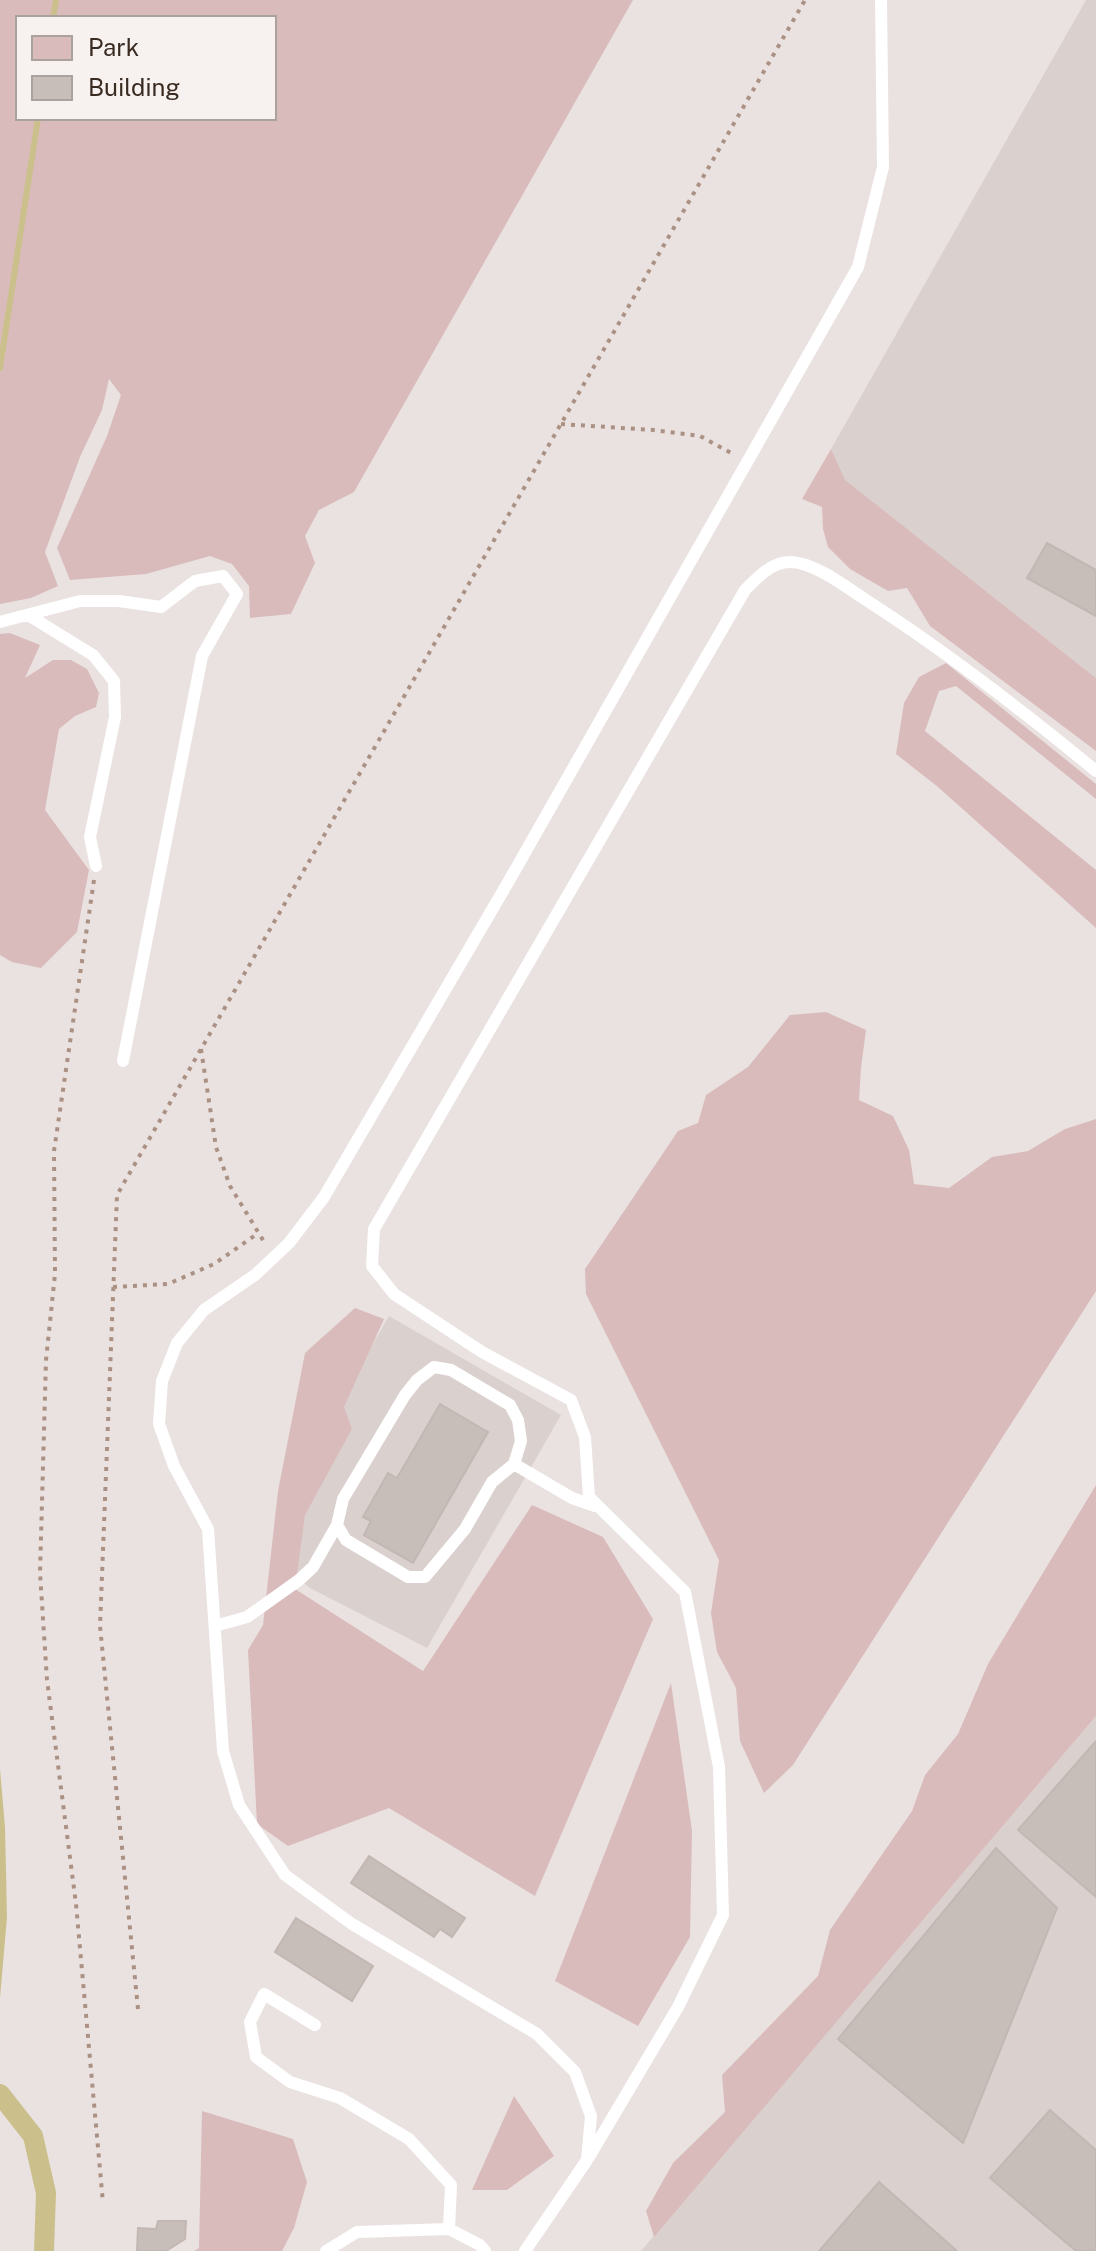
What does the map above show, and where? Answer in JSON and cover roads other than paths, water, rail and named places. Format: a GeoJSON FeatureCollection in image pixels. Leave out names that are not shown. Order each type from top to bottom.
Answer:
{"type":"FeatureCollection","features":[{"type":"Feature","properties":{"kind":"lane"},"geometry":{"type":"LineString","coordinates":[[587,2160],[591,2116],[575,2072],[537,2034],[352,1924],[285,1875],[239,1805],[223,1751],[208,1529],[174,1466],[159,1424],[162,1381],[177,1343],[204,1310],[255,1275],[289,1243],[324,1197],[858,267],[883,167],[881,0]]}},
{"type":"Feature","properties":{"kind":"lane"},"geometry":{"type":"LineString","coordinates":[[525,2251],[587,2160],[678,2007],[723,1915],[719,1767],[685,1592],[589,1497],[585,1437],[571,1400],[482,1352],[394,1294],[372,1266],[374,1229],[745,590],[765,570],[789,562],[821,572],[1006,696],[1096,771]]}},
{"type":"Feature","properties":{"kind":"lane"},"geometry":{"type":"LineString","coordinates":[[0,622],[80,601],[119,601],[161,607],[195,581],[223,576],[237,594],[202,656],[123,1061]]}},
{"type":"Feature","properties":{"kind":"lane"},"geometry":{"type":"LineString","coordinates":[[28,615],[93,655],[114,681],[115,717],[90,837],[96,866]]}},
{"type":"Feature","properties":{"kind":"lane"},"geometry":{"type":"LineString","coordinates":[[215,1626],[247,1617],[313,1567],[337,1525],[343,1499],[405,1395],[417,1380],[434,1367],[451,1370],[510,1405],[518,1420],[521,1441],[514,1464],[492,1482],[465,1529],[425,1577],[408,1577],[381,1563],[346,1540],[337,1525]]}},
{"type":"Feature","properties":{"kind":"lane"},"geometry":{"type":"LineString","coordinates":[[514,1464],[572,1498],[602,1509]]}},
{"type":"Feature","properties":{"kind":"lane"},"geometry":{"type":"LineString","coordinates":[[315,2025],[264,1994],[250,2022],[256,2057],[290,2082],[340,2098],[409,2139],[451,2185],[449,2229]]}},
{"type":"Feature","properties":{"kind":"lane"},"geometry":{"type":"LineString","coordinates":[[326,2251],[357,2232],[449,2229],[485,2251]]}},
{"type":"Feature","properties":{"kind":"waterway"},"geometry":{"type":"LineString","coordinates":[[53,16],[56,0]]}},
{"type":"Feature","properties":{"kind":"waterway"},"geometry":{"type":"LineString","coordinates":[[0,368],[38,120]]}},
{"type":"Feature","properties":{"kind":"waterway"},"geometry":{"type":"LineString","coordinates":[[0,2094],[33,2136],[46,2193],[44,2251]]}}]}
